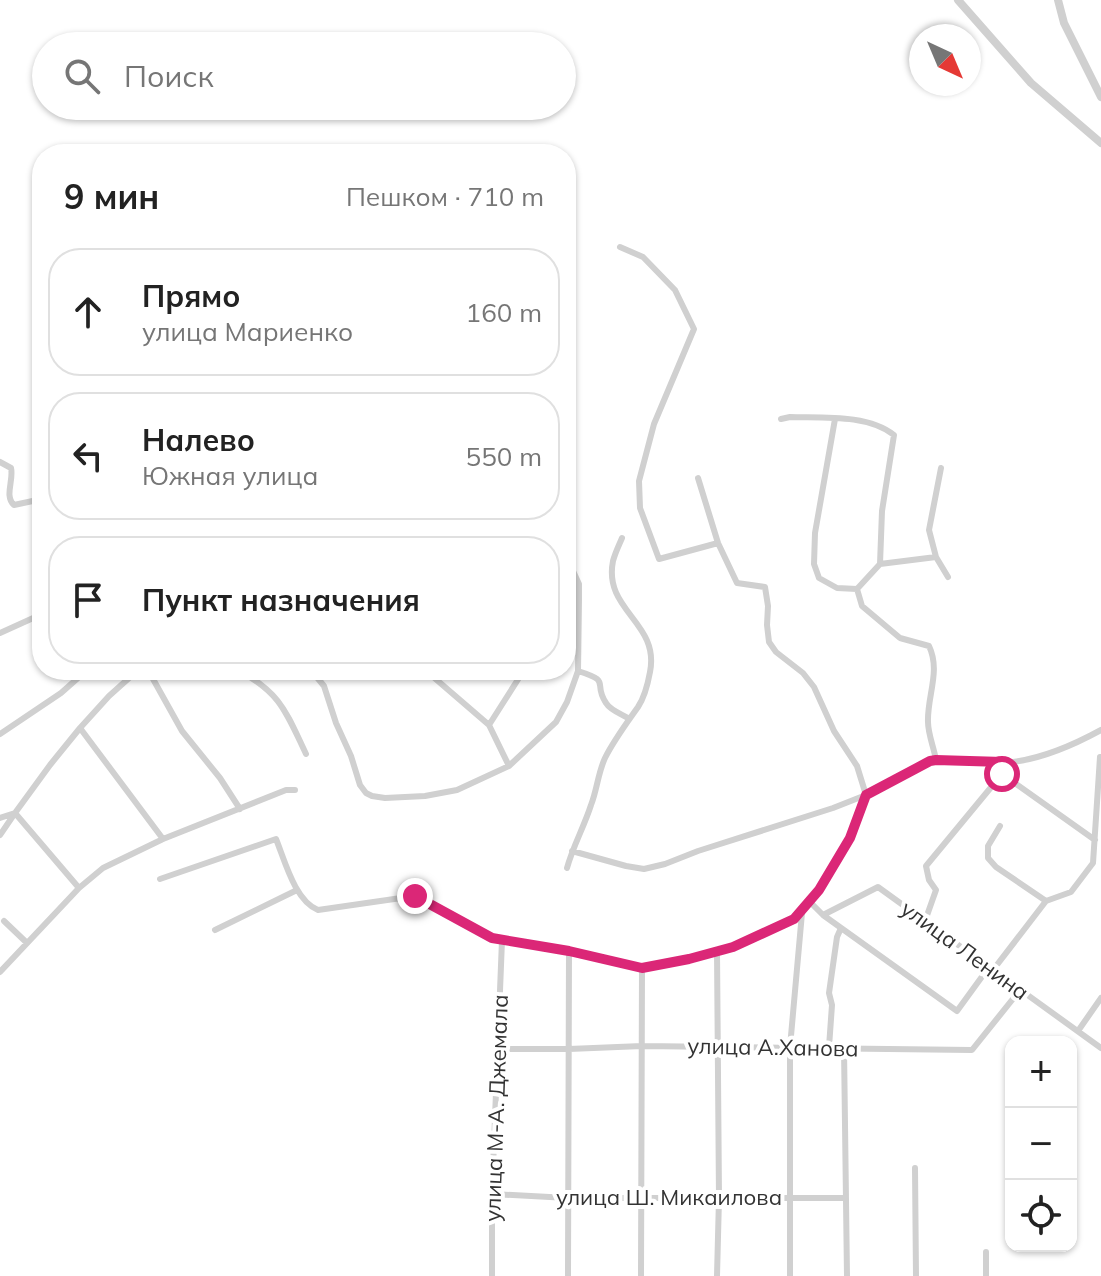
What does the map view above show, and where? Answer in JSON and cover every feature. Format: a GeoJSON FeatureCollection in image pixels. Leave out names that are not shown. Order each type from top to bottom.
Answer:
{"type":"FeatureCollection","features":[{"type":"Feature","properties":{"kind":"street"},"geometry":{"type":"LineString","coordinates":[[958,0],[1031,83],[1101,143]]}},
{"type":"Feature","properties":{"kind":"street"},"geometry":{"type":"LineString","coordinates":[[1058,0],[1064,23],[1101,97]]}},
{"type":"Feature","properties":{"kind":"street"},"geometry":{"type":"LineString","coordinates":[[620,247],[643,257],[675,290],[694,329],[654,424],[639,481],[640,508],[659,559],[718,543]]}},
{"type":"Feature","properties":{"kind":"street"},"geometry":{"type":"LineString","coordinates":[[781,419],[853,419],[894,435],[882,511],[880,564]]}},
{"type":"Feature","properties":{"kind":"street"},"geometry":{"type":"LineString","coordinates":[[835,419],[815,533],[814,564],[819,578],[837,588],[857,589]]}},
{"type":"Feature","properties":{"kind":"street"},"geometry":{"type":"LineString","coordinates":[[0,462],[11,468],[13,476],[10,502],[14,505],[32,501]]}},
{"type":"Feature","properties":{"kind":"street"},"geometry":{"type":"LineString","coordinates":[[941,468],[929,530],[936,557],[948,577]]}},
{"type":"Feature","properties":{"kind":"street"},"geometry":{"type":"LineString","coordinates":[[160,879],[276,839],[299,895],[310,907],[318,910],[415,896],[492,938],[642,968],[733,947],[794,919],[819,890],[850,838],[866,795],[857,766],[834,731],[814,687],[769,642],[765,587],[737,583],[718,543],[698,478]]}},
{"type":"Feature","properties":{"kind":"street"},"geometry":{"type":"LineString","coordinates":[[567,868],[591,806],[603,761],[628,718],[640,705],[650,672],[650,647],[645,635],[619,601],[613,587],[613,561],[622,538]]}},
{"type":"Feature","properties":{"kind":"street"},"geometry":{"type":"LineString","coordinates":[[857,589],[880,564],[936,557]]}},
{"type":"Feature","properties":{"kind":"street"},"geometry":{"type":"LineString","coordinates":[[576,578],[579,584],[576,677]]}},
{"type":"Feature","properties":{"kind":"street"},"geometry":{"type":"LineString","coordinates":[[857,589],[862,606],[900,638],[929,646],[934,656],[928,722],[936,760]]}},
{"type":"Feature","properties":{"kind":"street"},"geometry":{"type":"LineString","coordinates":[[0,633],[32,619]]}},
{"type":"Feature","properties":{"kind":"street"},"geometry":{"type":"LineString","coordinates":[[578,671],[595,676],[600,681],[607,706],[628,718]]}},
{"type":"Feature","properties":{"kind":"street"},"geometry":{"type":"LineString","coordinates":[[0,734],[76,680]]}},
{"type":"Feature","properties":{"kind":"street"},"geometry":{"type":"LineString","coordinates":[[0,835],[80,728],[127,680]]}},
{"type":"Feature","properties":{"kind":"street"},"geometry":{"type":"LineString","coordinates":[[154,680],[182,731],[220,778],[240,809]]}},
{"type":"Feature","properties":{"kind":"street"},"geometry":{"type":"LineString","coordinates":[[257,680],[278,700],[306,754]]}},
{"type":"Feature","properties":{"kind":"street"},"geometry":{"type":"LineString","coordinates":[[319,680],[360,785],[366,793],[385,798],[443,794],[509,766],[556,722],[575,680]]}},
{"type":"Feature","properties":{"kind":"street"},"geometry":{"type":"LineString","coordinates":[[437,680],[489,725],[509,766]]}},
{"type":"Feature","properties":{"kind":"street"},"geometry":{"type":"LineString","coordinates":[[489,725],[518,680]]}},
{"type":"Feature","properties":{"kind":"street"},"geometry":{"type":"LineString","coordinates":[[80,728],[163,839]]}},
{"type":"Feature","properties":{"kind":"street"},"geometry":{"type":"LineString","coordinates":[[572,851],[644,869],[833,808],[866,795],[930,761],[1003,762],[1034,758],[1077,743],[1101,730]]}},
{"type":"Feature","properties":{"kind":"street"},"geometry":{"type":"LineString","coordinates":[[809,901],[823,915],[957,1011],[1046,901],[1071,892],[1093,863],[1100,757]]}},
{"type":"Feature","properties":{"kind":"street"},"geometry":{"type":"LineString","coordinates":[[925,921],[936,890],[929,880],[926,866],[1002,774],[1003,762]]}},
{"type":"Feature","properties":{"kind":"street"},"geometry":{"type":"LineString","coordinates":[[1002,774],[1095,840]]}},
{"type":"Feature","properties":{"kind":"street"},"geometry":{"type":"LineString","coordinates":[[0,972],[79,888],[103,868],[163,839],[286,790],[295,790]]}},
{"type":"Feature","properties":{"kind":"street"},"geometry":{"type":"LineString","coordinates":[[0,818],[15,813]]}},
{"type":"Feature","properties":{"kind":"street"},"geometry":{"type":"LineString","coordinates":[[15,813],[79,888]]}},
{"type":"Feature","properties":{"kind":"street"},"geometry":{"type":"LineString","coordinates":[[1000,826],[988,846],[988,858],[996,867],[1046,901]]}},
{"type":"Feature","properties":{"kind":"street","name":"улица Ленина"},"geometry":{"type":"LineString","coordinates":[[823,915],[878,887],[1101,1048]]}},
{"type":"Feature","properties":{"kind":"street"},"geometry":{"type":"LineString","coordinates":[[215,930],[297,890]]}},
{"type":"Feature","properties":{"kind":"street"},"geometry":{"type":"LineString","coordinates":[[790,1276],[790,1047],[802,909]]}},
{"type":"Feature","properties":{"kind":"street"},"geometry":{"type":"LineString","coordinates":[[4,921],[26,942]]}},
{"type":"Feature","properties":{"kind":"street"},"geometry":{"type":"LineString","coordinates":[[829,1047],[832,1005],[829,993],[841,928]]}},
{"type":"Feature","properties":{"kind":"street","name":"улица М-А. Джемала"},"geometry":{"type":"LineString","coordinates":[[492,1276],[492,1194],[502,940]]}},
{"type":"Feature","properties":{"kind":"street"},"geometry":{"type":"LineString","coordinates":[[568,1276],[569,951]]}},
{"type":"Feature","properties":{"kind":"street"},"geometry":{"type":"LineString","coordinates":[[717,951],[717,1276]]}},
{"type":"Feature","properties":{"kind":"street"},"geometry":{"type":"LineString","coordinates":[[641,1276],[642,968]]}},
{"type":"Feature","properties":{"kind":"street","name":"улица А.Ханова"},"geometry":{"type":"LineString","coordinates":[[498,1049],[718,1046],[972,1050],[1020,990]]}},
{"type":"Feature","properties":{"kind":"street"},"geometry":{"type":"LineString","coordinates":[[1078,1031],[1101,998]]}},
{"type":"Feature","properties":{"kind":"street"},"geometry":{"type":"LineString","coordinates":[[844,1048],[847,1276]]}},
{"type":"Feature","properties":{"kind":"street"},"geometry":{"type":"LineString","coordinates":[[915,1168],[916,1276]]}},
{"type":"Feature","properties":{"kind":"street","name":"улица Ш. Микаилова"},"geometry":{"type":"LineString","coordinates":[[492,1194],[568,1198],[846,1198]]}},
{"type":"Feature","properties":{"kind":"street"},"geometry":{"type":"LineString","coordinates":[[986,1252],[986,1276]]}},
{"type":"Feature","properties":{"kind":"route"},"geometry":{"type":"LineString","coordinates":[[415,896],[492,938],[642,968],[689,959],[733,947],[794,919],[819,890],[850,838],[866,795],[936,760],[1003,762],[1002,774]]}}]}
